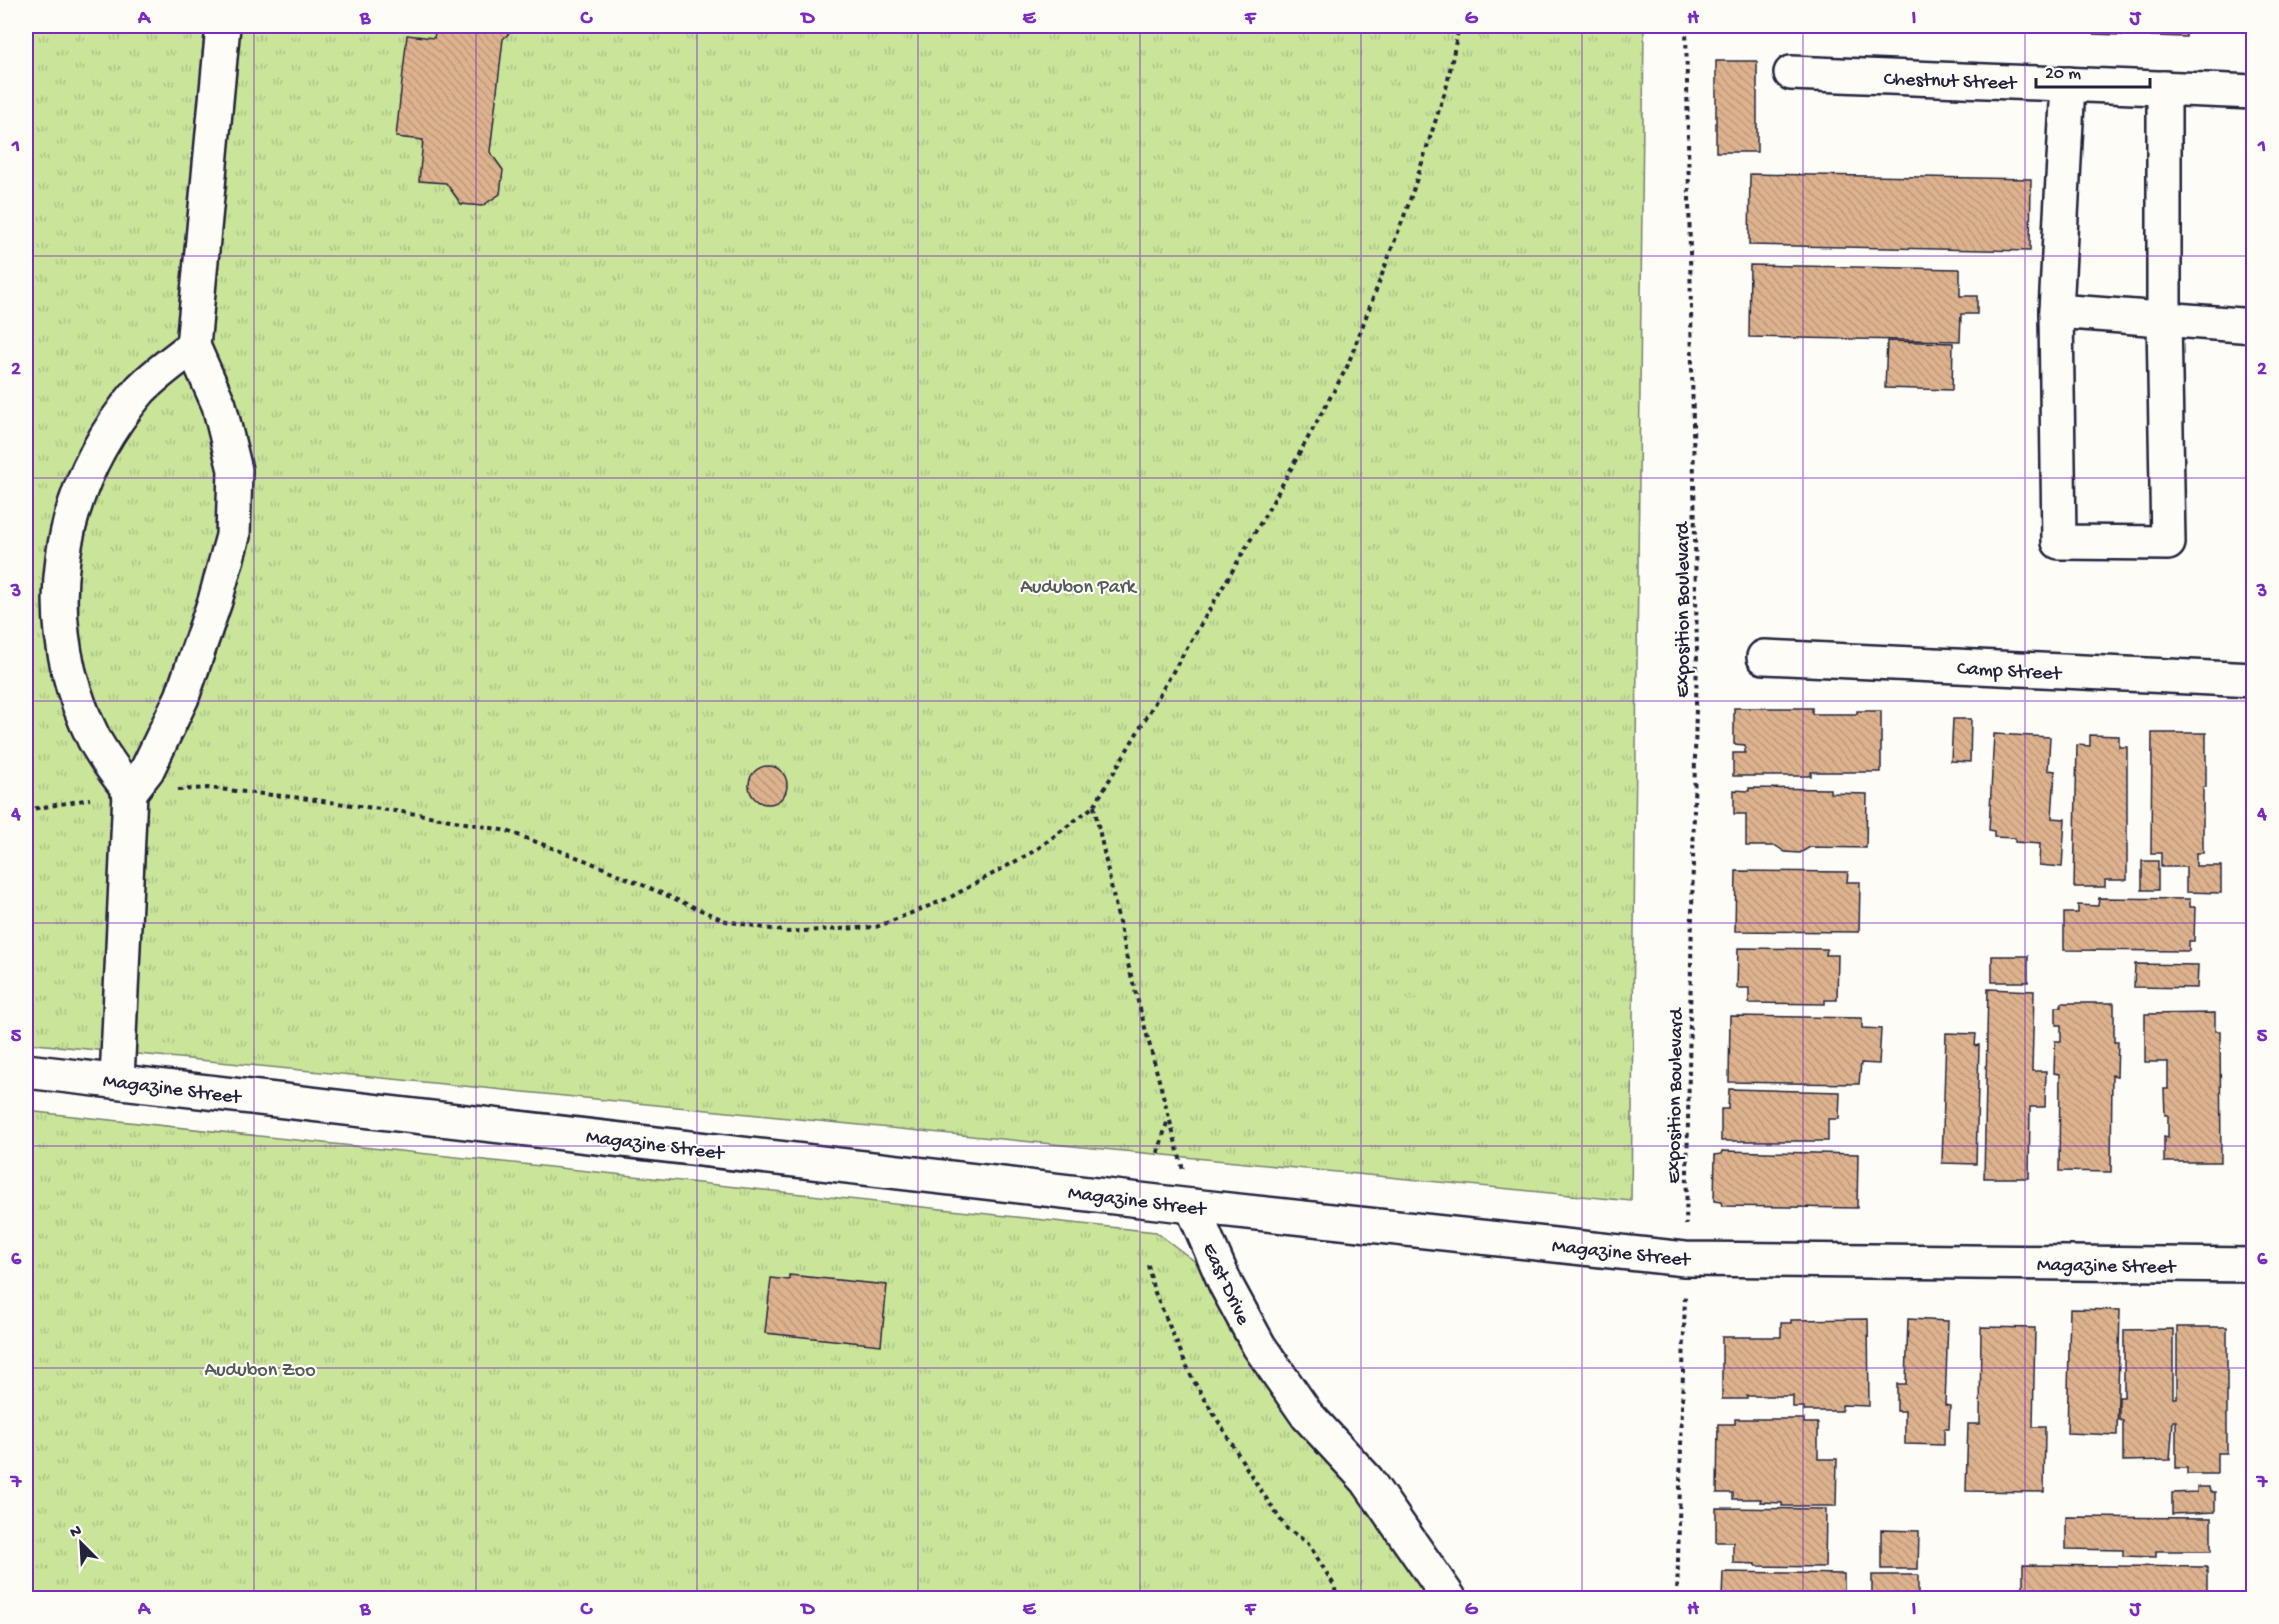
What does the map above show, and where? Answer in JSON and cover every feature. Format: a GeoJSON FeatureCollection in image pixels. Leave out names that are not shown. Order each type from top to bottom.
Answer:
{"type":"FeatureCollection","features":[{"type":"Feature","properties":{"kind":"street"},"geometry":{"type":"LineString","coordinates":[[117,1080],[130,792],[147,770],[182,697],[215,601],[234,536],[235,470],[219,405],[193,346],[223,26]]}},
{"type":"Feature","properties":{"kind":"street","name":"Chestnut Street"},"geometry":{"type":"LineString","coordinates":[[1791,73],[2253,92]]}},
{"type":"Feature","properties":{"kind":"street"},"geometry":{"type":"LineString","coordinates":[[2068,84],[2056,311],[2059,543],[2168,543],[2164,319],[2164,88]]}},
{"type":"Feature","properties":{"kind":"street"},"geometry":{"type":"LineString","coordinates":[[2056,311],[2253,326]]}},
{"type":"Feature","properties":{"kind":"street"},"geometry":{"type":"LineString","coordinates":[[130,792],[95,740],[71,682],[60,620],[62,557],[77,496],[104,439],[142,389],[193,346]]}},
{"type":"Feature","properties":{"kind":"street","name":"Camp Street"},"geometry":{"type":"LineString","coordinates":[[1764,657],[2253,680]]}},
{"type":"Feature","properties":{"kind":"street","name":"Magazine Street"},"geometry":{"type":"LineString","coordinates":[[26,1071],[1192,1206],[1685,1259],[2253,1265]]}},
{"type":"Feature","properties":{"kind":"street","name":"East Drive"},"geometry":{"type":"LineString","coordinates":[[1192,1206],[1226,1285],[1259,1346],[1307,1415],[1367,1480],[1449,1599]]}},
{"type":"Feature","properties":{"kind":"path"},"geometry":{"type":"LineString","coordinates":[[26,810],[130,792],[208,788],[424,815],[507,831],[587,861],[726,921],[788,932],[876,927],[949,898],[1036,850],[1094,806],[1271,505],[1347,367],[1419,171],[1447,85],[1459,26]]}},
{"type":"Feature","properties":{"kind":"path","name":"Exposition Boulevard"},"geometry":{"type":"LineString","coordinates":[[1686,26],[1697,653],[1686,1195]]}},
{"type":"Feature","properties":{"kind":"path"},"geometry":{"type":"LineString","coordinates":[[1094,806],[1128,964],[1192,1206]]}},
{"type":"Feature","properties":{"kind":"path"},"geometry":{"type":"LineString","coordinates":[[1158,1153],[1169,1117]]}},
{"type":"Feature","properties":{"kind":"path"},"geometry":{"type":"LineString","coordinates":[[1148,1265],[1153,1288],[1192,1378],[1286,1528],[1308,1543],[1334,1585],[1337,1599]]}},
{"type":"Feature","properties":{"kind":"path"},"geometry":{"type":"LineString","coordinates":[[1677,1599],[1685,1304]]}},
{"type":"Feature","properties":{"kind":"green space","name":"Audubon Park"},"geometry":{"type":"Polygon","coordinates":[[[26,26],[1644,26],[1631,1201],[26,1043],[26,26]]]}},
{"type":"Feature","properties":{"kind":"green space","name":"Audubon Zoo"},"geometry":{"type":"Polygon","coordinates":[[[26,1111],[1156,1232],[1226,1285],[1449,1598],[26,1598],[26,1111]]]}},
{"type":"Feature","properties":{"kind":"building"},"geometry":{"type":"Polygon","coordinates":[[[436,26],[517,26],[503,39],[490,152],[503,170],[500,194],[482,206],[461,204],[446,183],[419,181],[423,140],[396,137],[407,35],[434,38],[436,26]]]}},
{"type":"Feature","properties":{"kind":"building"},"geometry":{"type":"Polygon","coordinates":[[[2092,26],[2186,26],[2186,37],[2092,34],[2092,26]]]}},
{"type":"Feature","properties":{"kind":"building"},"geometry":{"type":"Polygon","coordinates":[[[1716,61],[1757,61],[1757,152],[1716,152],[1716,61]]]}},
{"type":"Feature","properties":{"kind":"building"},"geometry":{"type":"Polygon","coordinates":[[[1750,174],[2031,179],[2030,251],[1749,245],[1750,174]]]}},
{"type":"Feature","properties":{"kind":"building"},"geometry":{"type":"Polygon","coordinates":[[[1750,265],[1960,269],[1960,296],[1977,296],[1977,314],[1961,314],[1960,341],[1749,337],[1750,265]]]}},
{"type":"Feature","properties":{"kind":"building"},"geometry":{"type":"Polygon","coordinates":[[[1887,341],[1953,343],[1952,390],[1885,388],[1887,341]]]}},
{"type":"Feature","properties":{"kind":"building"},"geometry":{"type":"Polygon","coordinates":[[[1734,708],[1812,708],[1812,714],[1857,714],[1857,711],[1881,711],[1881,772],[1811,772],[1811,776],[1733,776],[1733,753],[1745,753],[1745,745],[1734,744],[1734,708]]]}},
{"type":"Feature","properties":{"kind":"building"},"geometry":{"type":"Polygon","coordinates":[[[1953,719],[1971,719],[1970,762],[1951,761],[1953,719]]]}},
{"type":"Feature","properties":{"kind":"building"},"geometry":{"type":"Polygon","coordinates":[[[2152,733],[2206,733],[2203,853],[2196,853],[2196,866],[2221,866],[2221,893],[2186,892],[2186,867],[2161,867],[2161,853],[2151,853],[2152,733]]]}},
{"type":"Feature","properties":{"kind":"building"},"geometry":{"type":"Polygon","coordinates":[[[1994,734],[2050,737],[2048,770],[2055,771],[2052,818],[2065,819],[2062,867],[2039,865],[2040,844],[2015,842],[2015,838],[1994,837],[1994,831],[1989,830],[1994,734]]]}},
{"type":"Feature","properties":{"kind":"building"},"geometry":{"type":"Polygon","coordinates":[[[2090,735],[2119,736],[2119,747],[2127,747],[2127,880],[2105,880],[2105,887],[2074,887],[2077,745],[2090,746],[2090,735]]]}},
{"type":"Feature","properties":{"kind":"building"},"geometry":{"type":"Polygon","coordinates":[[[768,766],[782,771],[787,785],[782,799],[768,804],[754,799],[749,785],[754,771],[768,766]]]}},
{"type":"Feature","properties":{"kind":"building"},"geometry":{"type":"Polygon","coordinates":[[[1749,788],[1830,789],[1830,793],[1867,794],[1866,848],[1810,847],[1800,853],[1785,852],[1776,846],[1746,846],[1746,814],[1734,814],[1734,790],[1749,791],[1749,788]]]}},
{"type":"Feature","properties":{"kind":"building"},"geometry":{"type":"Polygon","coordinates":[[[2142,861],[2158,861],[2158,890],[2142,890],[2142,861]]]}},
{"type":"Feature","properties":{"kind":"building"},"geometry":{"type":"Polygon","coordinates":[[[1736,871],[1848,872],[1847,882],[1860,882],[1859,932],[1735,931],[1736,871]]]}},
{"type":"Feature","properties":{"kind":"building"},"geometry":{"type":"Polygon","coordinates":[[[2099,898],[2190,899],[2190,907],[2195,907],[2194,941],[2189,941],[2189,951],[2064,950],[2064,913],[2078,913],[2078,905],[2098,906],[2099,898]]]}},
{"type":"Feature","properties":{"kind":"building"},"geometry":{"type":"Polygon","coordinates":[[[1738,948],[1827,949],[1826,955],[1838,955],[1837,1000],[1825,1000],[1825,1004],[1749,1003],[1749,988],[1737,988],[1738,948]]]}},
{"type":"Feature","properties":{"kind":"building"},"geometry":{"type":"Polygon","coordinates":[[[1992,956],[2028,956],[2028,982],[1992,982],[1992,956]]]}},
{"type":"Feature","properties":{"kind":"building"},"geometry":{"type":"Polygon","coordinates":[[[2135,964],[2198,965],[2197,988],[2134,987],[2135,964]]]}},
{"type":"Feature","properties":{"kind":"building"},"geometry":{"type":"Polygon","coordinates":[[[1988,989],[2034,991],[2032,1071],[2046,1071],[2045,1107],[2030,1107],[2029,1178],[1984,1178],[1988,989]]]}},
{"type":"Feature","properties":{"kind":"building"},"geometry":{"type":"Polygon","coordinates":[[[2061,1003],[2114,1003],[2114,1042],[2118,1042],[2117,1076],[2112,1075],[2111,1172],[2059,1171],[2060,1074],[2054,1073],[2055,1041],[2061,1041],[2061,1025],[2056,1025],[2056,1007],[2061,1007],[2061,1003]]]}},
{"type":"Feature","properties":{"kind":"building"},"geometry":{"type":"Polygon","coordinates":[[[2215,1013],[2215,1031],[2220,1031],[2221,1162],[2164,1162],[2164,1137],[2168,1138],[2168,1115],[2165,1115],[2164,1089],[2168,1089],[2168,1062],[2145,1062],[2145,1014],[2215,1013]]]}},
{"type":"Feature","properties":{"kind":"building"},"geometry":{"type":"Polygon","coordinates":[[[1730,1016],[1862,1018],[1862,1028],[1881,1029],[1879,1064],[1861,1063],[1859,1084],[1729,1082],[1730,1016]]]}},
{"type":"Feature","properties":{"kind":"building"},"geometry":{"type":"Polygon","coordinates":[[[1946,1033],[1976,1034],[1975,1046],[1979,1045],[1976,1164],[1942,1163],[1946,1033]]]}},
{"type":"Feature","properties":{"kind":"building"},"geometry":{"type":"Polygon","coordinates":[[[1729,1089],[1840,1092],[1839,1119],[1828,1119],[1828,1141],[1721,1141],[1721,1109],[1728,1109],[1729,1089]]]}},
{"type":"Feature","properties":{"kind":"building"},"geometry":{"type":"Polygon","coordinates":[[[1722,1151],[1858,1154],[1857,1208],[1722,1206],[1721,1202],[1714,1201],[1715,1155],[1721,1154],[1722,1151]]]}},
{"type":"Feature","properties":{"kind":"building"},"geometry":{"type":"Polygon","coordinates":[[[789,1275],[887,1285],[881,1345],[765,1333],[771,1278],[789,1280],[789,1275]]]}},
{"type":"Feature","properties":{"kind":"building"},"geometry":{"type":"Polygon","coordinates":[[[2070,1309],[2120,1310],[2117,1435],[2067,1433],[2070,1309]]]}},
{"type":"Feature","properties":{"kind":"building"},"geometry":{"type":"Polygon","coordinates":[[[1868,1319],[1869,1406],[1842,1405],[1842,1411],[1804,1411],[1804,1407],[1793,1407],[1793,1396],[1747,1396],[1747,1399],[1722,1399],[1722,1337],[1781,1337],[1781,1323],[1791,1323],[1791,1320],[1868,1319]]]}},
{"type":"Feature","properties":{"kind":"building"},"geometry":{"type":"Polygon","coordinates":[[[1908,1319],[1948,1321],[1945,1405],[1950,1406],[1949,1429],[1944,1429],[1944,1445],[1905,1444],[1905,1411],[1897,1411],[1897,1384],[1906,1384],[1908,1319]]]}},
{"type":"Feature","properties":{"kind":"building"},"geometry":{"type":"Polygon","coordinates":[[[1981,1327],[2035,1328],[2033,1427],[2045,1427],[2044,1492],[1966,1491],[1968,1424],[1980,1424],[1981,1327]]]}},
{"type":"Feature","properties":{"kind":"building"},"geometry":{"type":"Polygon","coordinates":[[[2177,1327],[2227,1327],[2227,1453],[2217,1453],[2217,1474],[2187,1474],[2187,1468],[2176,1468],[2176,1421],[2173,1421],[2170,1460],[2123,1461],[2123,1421],[2119,1420],[2119,1397],[2124,1397],[2124,1330],[2173,1329],[2173,1398],[2177,1398],[2177,1327]]]}},
{"type":"Feature","properties":{"kind":"building"},"geometry":{"type":"Polygon","coordinates":[[[1735,1419],[1804,1419],[1804,1423],[1818,1423],[1818,1459],[1837,1459],[1836,1506],[1782,1506],[1782,1503],[1760,1502],[1761,1499],[1733,1499],[1733,1493],[1717,1493],[1718,1424],[1735,1424],[1735,1419]]]}},
{"type":"Feature","properties":{"kind":"building"},"geometry":{"type":"Polygon","coordinates":[[[2197,1487],[2209,1487],[2210,1492],[2215,1492],[2215,1512],[2172,1514],[2172,1493],[2197,1492],[2197,1487]]]}},
{"type":"Feature","properties":{"kind":"building"},"geometry":{"type":"Polygon","coordinates":[[[1716,1508],[1826,1509],[1825,1567],[1756,1566],[1756,1564],[1733,1563],[1733,1542],[1716,1542],[1716,1508]]]}},
{"type":"Feature","properties":{"kind":"building"},"geometry":{"type":"Polygon","coordinates":[[[2066,1517],[2211,1518],[2211,1551],[2156,1551],[2156,1557],[2123,1556],[2123,1550],[2066,1549],[2066,1517]]]}},
{"type":"Feature","properties":{"kind":"building"},"geometry":{"type":"Polygon","coordinates":[[[1881,1530],[1919,1531],[1918,1569],[1881,1569],[1881,1530]]]}},
{"type":"Feature","properties":{"kind":"building"},"geometry":{"type":"Polygon","coordinates":[[[2023,1565],[2207,1567],[2207,1598],[2023,1598],[2023,1565]]]}},
{"type":"Feature","properties":{"kind":"building"},"geometry":{"type":"Polygon","coordinates":[[[1723,1572],[1844,1574],[1844,1598],[1722,1598],[1723,1572]]]}},
{"type":"Feature","properties":{"kind":"building"},"geometry":{"type":"Polygon","coordinates":[[[1872,1575],[1918,1575],[1918,1598],[1872,1598],[1872,1575]]]}}]}
